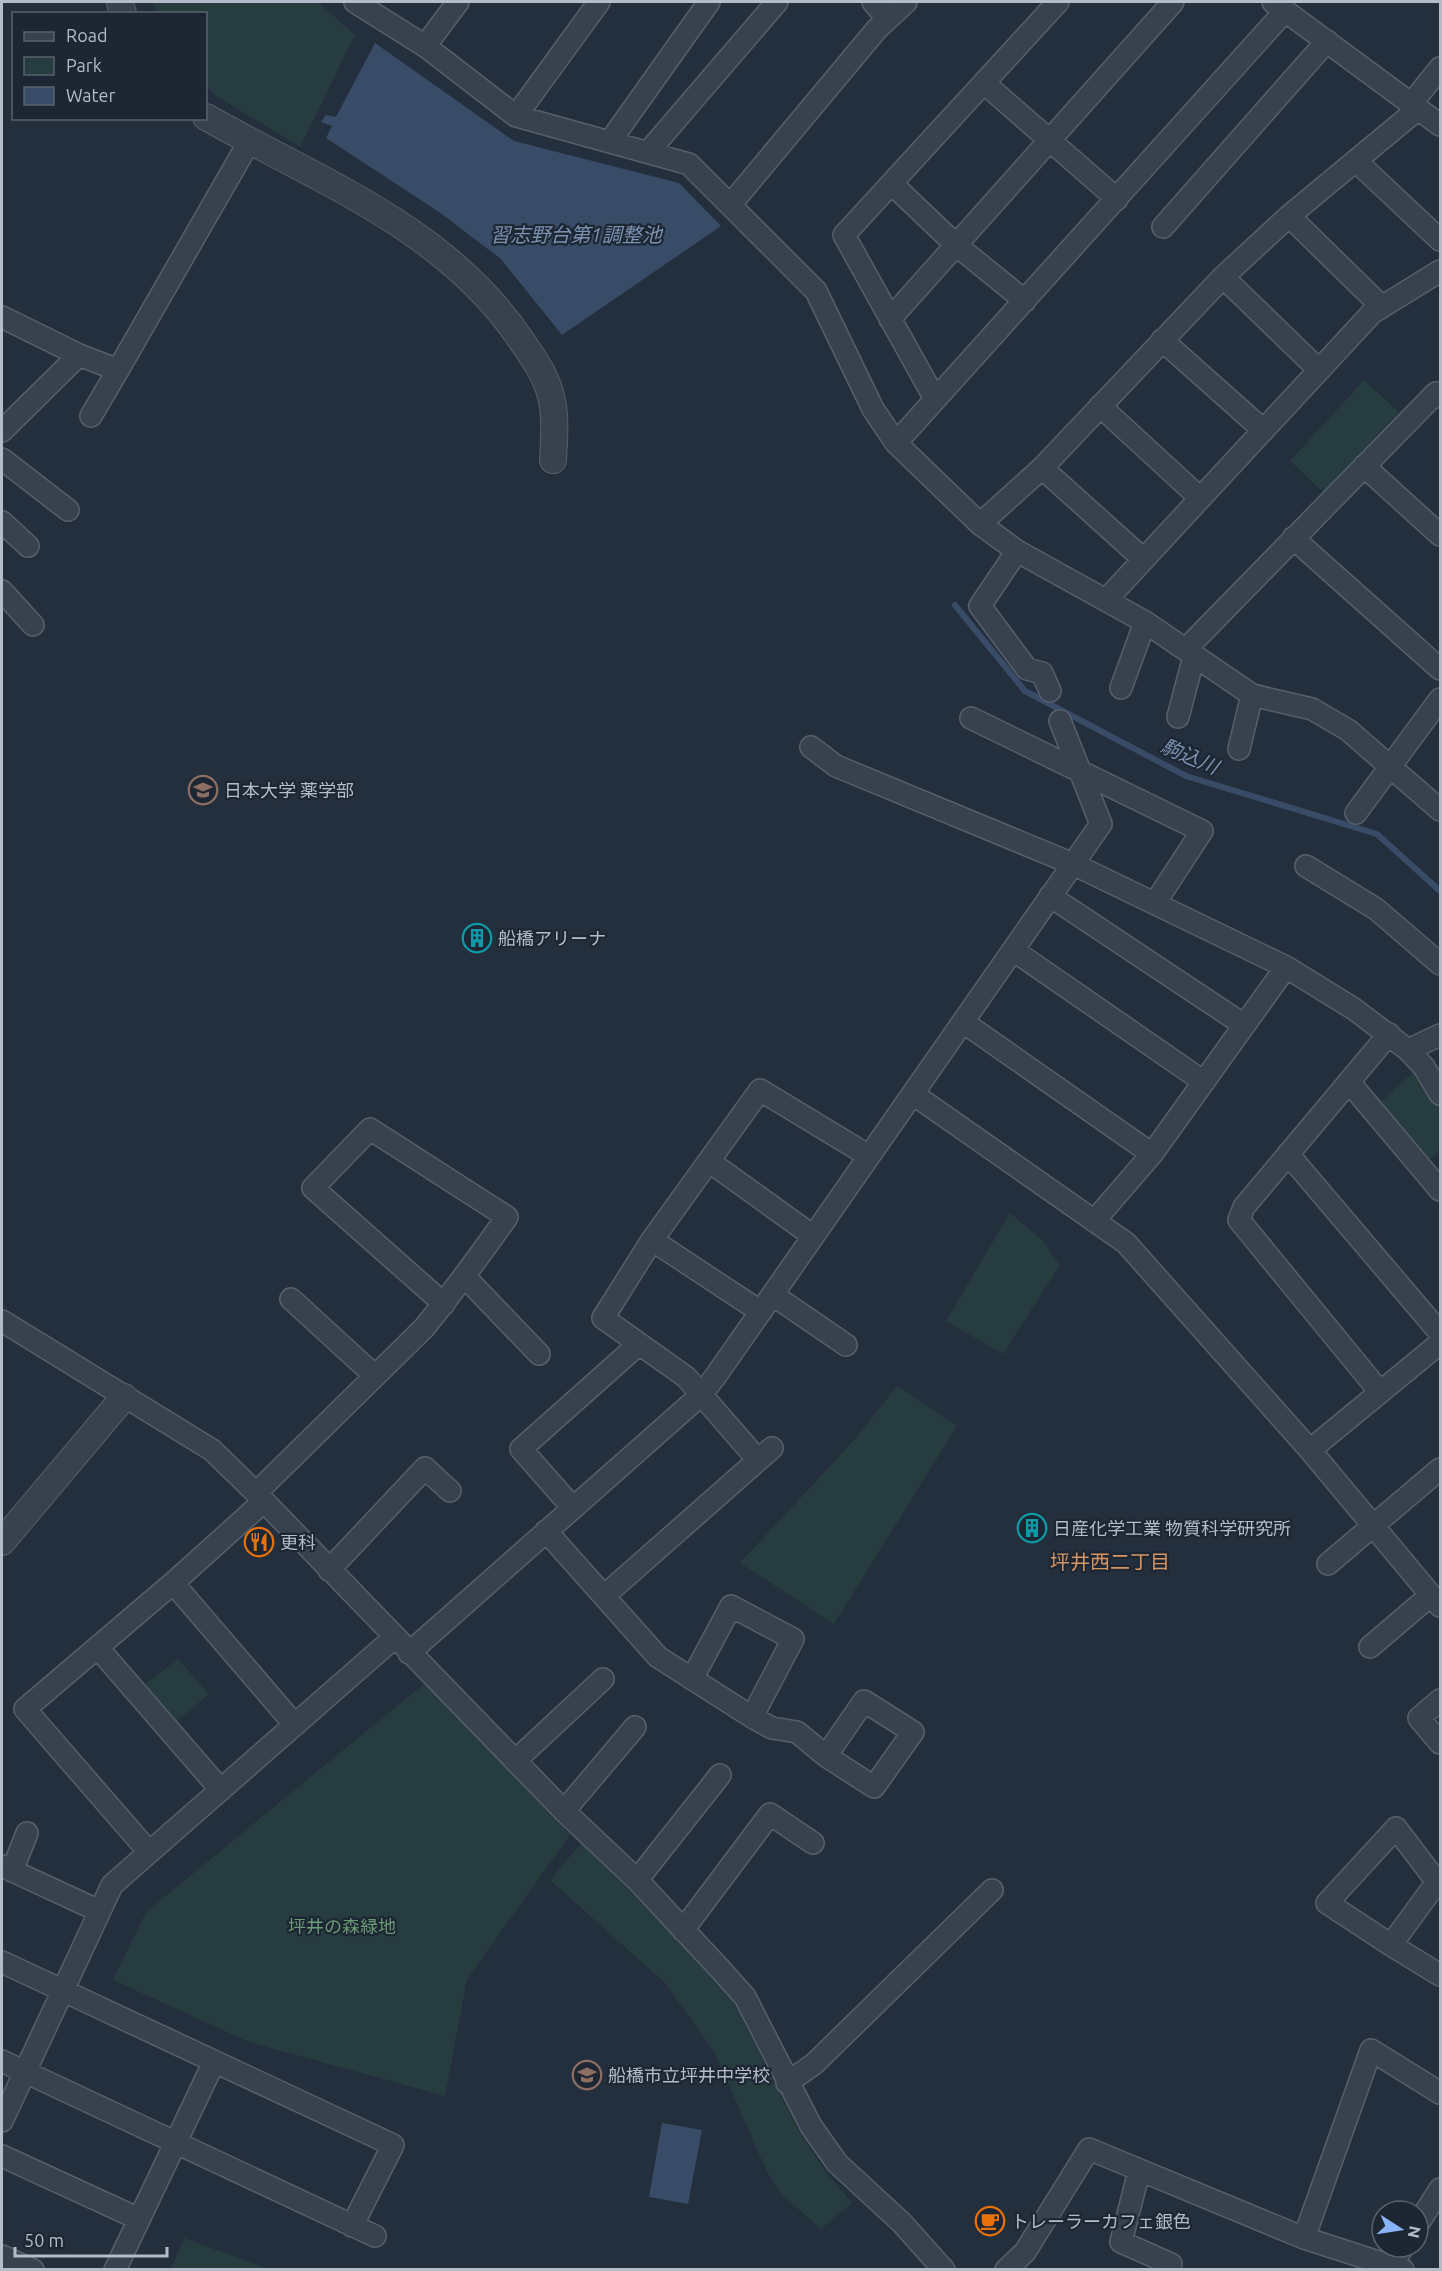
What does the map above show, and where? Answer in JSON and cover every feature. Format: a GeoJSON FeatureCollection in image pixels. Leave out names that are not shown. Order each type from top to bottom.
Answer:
{"type":"FeatureCollection","features":[{"type":"Feature","properties":{"kind":"street"},"geometry":{"type":"LineString","coordinates":[[355,2],[424,46],[516,116],[611,140],[689,164],[816,291],[873,409],[896,443],[980,524],[1017,551],[1145,622],[1252,696],[1312,709],[1348,730],[1440,810]]}},
{"type":"Feature","properties":{"kind":"street"},"geometry":{"type":"LineString","coordinates":[[424,46],[458,2]]}},
{"type":"Feature","properties":{"kind":"street"},"geometry":{"type":"LineString","coordinates":[[516,116],[599,2]]}},
{"type":"Feature","properties":{"kind":"street"},"geometry":{"type":"LineString","coordinates":[[611,140],[709,2]]}},
{"type":"Feature","properties":{"kind":"street"},"geometry":{"type":"LineString","coordinates":[[649,151],[777,2]]}},
{"type":"Feature","properties":{"kind":"street"},"geometry":{"type":"LineString","coordinates":[[731,204],[880,10],[906,2]]}},
{"type":"Feature","properties":{"kind":"street"},"geometry":{"type":"LineString","coordinates":[[934,399],[844,236],[1058,2]]}},
{"type":"Feature","properties":{"kind":"street"},"geometry":{"type":"LineString","coordinates":[[890,319],[1173,2]]}},
{"type":"Feature","properties":{"kind":"street"},"geometry":{"type":"LineString","coordinates":[[896,443],[1117,199],[1279,6],[1440,125]]}},
{"type":"Feature","properties":{"kind":"street"},"geometry":{"type":"LineString","coordinates":[[1163,227],[1327,41]]}},
{"type":"Feature","properties":{"kind":"street"},"geometry":{"type":"LineString","coordinates":[[980,524],[1042,468],[1223,277],[1414,106],[1440,68]]}},
{"type":"Feature","properties":{"kind":"street"},"geometry":{"type":"LineString","coordinates":[[984,83],[1117,199]]}},
{"type":"Feature","properties":{"kind":"street"},"geometry":{"type":"LineString","coordinates":[[207,118],[249,142],[361,199],[421,238],[473,280],[515,330],[543,372],[552,399],[555,421],[554,460]]}},
{"type":"Feature","properties":{"kind":"street"},"geometry":{"type":"LineString","coordinates":[[91,416],[249,142]]}},
{"type":"Feature","properties":{"kind":"street"},"geometry":{"type":"LineString","coordinates":[[1356,160],[1440,240]]}},
{"type":"Feature","properties":{"kind":"street"},"geometry":{"type":"LineString","coordinates":[[892,184],[956,245],[1025,301]]}},
{"type":"Feature","properties":{"kind":"street"},"geometry":{"type":"LineString","coordinates":[[1290,216],[1382,307]]}},
{"type":"Feature","properties":{"kind":"street"},"geometry":{"type":"LineString","coordinates":[[1107,599],[1142,558],[1372,313],[1440,271]]}},
{"type":"Feature","properties":{"kind":"street"},"geometry":{"type":"LineString","coordinates":[[1223,277],[1319,370]]}},
{"type":"Feature","properties":{"kind":"street"},"geometry":{"type":"LineString","coordinates":[[2,317],[79,355],[118,370]]}},
{"type":"Feature","properties":{"kind":"street"},"geometry":{"type":"LineString","coordinates":[[1162,340],[1262,429]]}},
{"type":"Feature","properties":{"kind":"street"},"geometry":{"type":"LineString","coordinates":[[2,431],[79,355]]}},
{"type":"Feature","properties":{"kind":"street"},"geometry":{"type":"LineString","coordinates":[[1178,717],[1190,652],[1293,538],[1436,393],[1440,397]]}},
{"type":"Feature","properties":{"kind":"street"},"geometry":{"type":"LineString","coordinates":[[1100,406],[1199,497]]}},
{"type":"Feature","properties":{"kind":"street"},"geometry":{"type":"LineString","coordinates":[[2,459],[68,510]]}},
{"type":"Feature","properties":{"kind":"street"},"geometry":{"type":"LineString","coordinates":[[1364,466],[1440,535]]}},
{"type":"Feature","properties":{"kind":"street"},"geometry":{"type":"LineString","coordinates":[[1042,468],[1142,558]]}},
{"type":"Feature","properties":{"kind":"street"},"geometry":{"type":"LineString","coordinates":[[2,522],[28,546]]}},
{"type":"Feature","properties":{"kind":"street"},"geometry":{"type":"LineString","coordinates":[[1293,538],[1440,669]]}},
{"type":"Feature","properties":{"kind":"street"},"geometry":{"type":"LineString","coordinates":[[1017,551],[980,606],[1027,669],[1042,673],[1050,691]]}},
{"type":"Feature","properties":{"kind":"street"},"geometry":{"type":"LineString","coordinates":[[2,591],[33,625]]}},
{"type":"Feature","properties":{"kind":"street"},"geometry":{"type":"LineString","coordinates":[[1121,688],[1145,622]]}},
{"type":"Feature","properties":{"kind":"street"},"geometry":{"type":"LineString","coordinates":[[1239,749],[1252,696]]}},
{"type":"Feature","properties":{"kind":"street"},"geometry":{"type":"LineString","coordinates":[[1356,813],[1440,699]]}},
{"type":"Feature","properties":{"kind":"street"},"geometry":{"type":"LineString","coordinates":[[970,718],[1202,831],[1155,903]]}},
{"type":"Feature","properties":{"kind":"street"},"geometry":{"type":"LineString","coordinates":[[2,2121],[112,1885],[295,1725],[402,1645],[546,1531],[701,1395],[1101,824],[1060,721]]}},
{"type":"Feature","properties":{"kind":"street"},"geometry":{"type":"LineString","coordinates":[[811,747],[836,766],[1073,864],[1286,967],[1389,1034],[1424,1067],[1440,1094]]}},
{"type":"Feature","properties":{"kind":"street"},"geometry":{"type":"LineString","coordinates":[[1306,866],[1376,909],[1440,964]]}},
{"type":"Feature","properties":{"kind":"street"},"geometry":{"type":"LineString","coordinates":[[1050,896],[1244,1025]]}},
{"type":"Feature","properties":{"kind":"street"},"geometry":{"type":"LineString","coordinates":[[1013,950],[1204,1082]]}},
{"type":"Feature","properties":{"kind":"street"},"geometry":{"type":"LineString","coordinates":[[1094,1221],[1152,1154],[1286,967]]}},
{"type":"Feature","properties":{"kind":"street"},"geometry":{"type":"LineString","coordinates":[[963,1022],[1152,1154]]}},
{"type":"Feature","properties":{"kind":"street"},"geometry":{"type":"LineString","coordinates":[[1380,1392],[1239,1220],[1244,1206],[1389,1034]]}},
{"type":"Feature","properties":{"kind":"street"},"geometry":{"type":"LineString","coordinates":[[1408,1050],[1440,1035]]}},
{"type":"Feature","properties":{"kind":"street"},"geometry":{"type":"LineString","coordinates":[[1349,1082],[1440,1190]]}},
{"type":"Feature","properties":{"kind":"street"},"geometry":{"type":"LineString","coordinates":[[604,1596],[765,1454],[701,1395],[686,1377],[603,1318],[652,1240],[710,1162],[759,1090],[869,1156]]}},
{"type":"Feature","properties":{"kind":"street"},"geometry":{"type":"LineString","coordinates":[[913,1094],[1126,1243],[1310,1450],[1436,1600],[1370,1647]]}},
{"type":"Feature","properties":{"kind":"street"},"geometry":{"type":"LineString","coordinates":[[149,1851],[25,1709],[173,1583],[260,1497],[374,1375],[424,1328],[444,1304],[507,1217],[370,1129],[313,1188],[444,1304]]}},
{"type":"Feature","properties":{"kind":"street"},"geometry":{"type":"LineString","coordinates":[[1288,1154],[1440,1333]]}},
{"type":"Feature","properties":{"kind":"street"},"geometry":{"type":"LineString","coordinates":[[710,1162],[813,1236]]}},
{"type":"Feature","properties":{"kind":"street"},"geometry":{"type":"LineString","coordinates":[[652,1240],[846,1345]]}},
{"type":"Feature","properties":{"kind":"street"},"geometry":{"type":"LineString","coordinates":[[464,1276],[539,1354]]}},
{"type":"Feature","properties":{"kind":"street"},"geometry":{"type":"LineString","coordinates":[[291,1299],[374,1375]]}},
{"type":"Feature","properties":{"kind":"street"},"geometry":{"type":"LineString","coordinates":[[2,1321],[212,1450],[260,1497],[564,1811],[637,1880],[745,1997],[810,2126],[837,2163],[902,2223],[944,2270]]}},
{"type":"Feature","properties":{"kind":"street"},"geometry":{"type":"LineString","coordinates":[[1310,1450],[1440,1343]]}},
{"type":"Feature","properties":{"kind":"street"},"geometry":{"type":"LineString","coordinates":[[572,1507],[521,1449],[639,1344]]}},
{"type":"Feature","properties":{"kind":"street"},"geometry":{"type":"LineString","coordinates":[[2,1542],[124,1397]]}},
{"type":"Feature","properties":{"kind":"street"},"geometry":{"type":"LineString","coordinates":[[329,1570],[425,1468],[450,1491]]}},
{"type":"Feature","properties":{"kind":"street"},"geometry":{"type":"LineString","coordinates":[[1328,1564],[1440,1469]]}},
{"type":"Feature","properties":{"kind":"street"},"geometry":{"type":"LineString","coordinates":[[546,1531],[658,1657],[772,1728],[797,1732],[826,1756]]}},
{"type":"Feature","properties":{"kind":"street"},"geometry":{"type":"LineString","coordinates":[[173,1583],[295,1725]]}},
{"type":"Feature","properties":{"kind":"street"},"geometry":{"type":"LineString","coordinates":[[692,1679],[731,1606],[793,1640],[752,1717]]}},
{"type":"Feature","properties":{"kind":"street"},"geometry":{"type":"LineString","coordinates":[[98,1648],[221,1790]]}},
{"type":"Feature","properties":{"kind":"street"},"geometry":{"type":"LineString","coordinates":[[515,1761],[603,1679]]}},
{"type":"Feature","properties":{"kind":"street"},"geometry":{"type":"LineString","coordinates":[[1440,1700],[1419,1718],[1440,1743]]}},
{"type":"Feature","properties":{"kind":"street"},"geometry":{"type":"LineString","coordinates":[[564,1811],[635,1727]]}},
{"type":"Feature","properties":{"kind":"street"},"geometry":{"type":"LineString","coordinates":[[637,1880],[720,1775]]}},
{"type":"Feature","properties":{"kind":"street"},"geometry":{"type":"LineString","coordinates":[[684,1930],[770,1815],[813,1843]]}},
{"type":"Feature","properties":{"kind":"street"},"geometry":{"type":"LineString","coordinates":[[1391,1945],[1439,1883],[1396,1828],[1327,1903],[1391,1945],[1440,1975]]}},
{"type":"Feature","properties":{"kind":"street"},"geometry":{"type":"LineString","coordinates":[[27,1833],[7,1868],[99,1911]]}},
{"type":"Feature","properties":{"kind":"street"},"geometry":{"type":"LineString","coordinates":[[787,2083],[814,2064],[992,1890]]}},
{"type":"Feature","properties":{"kind":"street"},"geometry":{"type":"LineString","coordinates":[[2,1962],[213,2064],[393,2145],[352,2226]]}},
{"type":"Feature","properties":{"kind":"street"},"geometry":{"type":"LineString","coordinates":[[1304,2238],[1371,2050],[1440,2092]]}},
{"type":"Feature","properties":{"kind":"street"},"geometry":{"type":"LineString","coordinates":[[2,2061],[375,2236]]}},
{"type":"Feature","properties":{"kind":"street"},"geometry":{"type":"LineString","coordinates":[[115,2270],[213,2064]]}},
{"type":"Feature","properties":{"kind":"street"},"geometry":{"type":"LineString","coordinates":[[1006,2270],[1025,2252],[1089,2149],[1304,2238],[1397,2268]]}},
{"type":"Feature","properties":{"kind":"street"},"geometry":{"type":"LineString","coordinates":[[2,2156],[139,2219]]}},
{"type":"Feature","properties":{"kind":"street"},"geometry":{"type":"LineString","coordinates":[[1139,2170],[1121,2242],[1171,2264]]}},
{"type":"Feature","properties":{"kind":"street"},"geometry":{"type":"LineString","coordinates":[[1430,2205],[1440,2189]]}},
{"type":"Feature","properties":{"kind":"street"},"geometry":{"type":"LineString","coordinates":[[2,2256],[33,2270]]}},
{"type":"Feature","properties":{"kind":"green space"},"geometry":{"type":"Polygon","coordinates":[[[152,2],[318,2],[355,35],[300,147],[215,95],[207,86],[207,12],[157,12],[152,2]]]}},
{"type":"Feature","properties":{"kind":"green space"},"geometry":{"type":"Polygon","coordinates":[[[1364,380],[1399,412],[1324,493],[1290,461],[1364,380]]]}},
{"type":"Feature","properties":{"kind":"green space"},"geometry":{"type":"Polygon","coordinates":[[[1416,1070],[1440,1108],[1440,1150],[1427,1162],[1378,1104],[1416,1070]]]}},
{"type":"Feature","properties":{"kind":"green space"},"geometry":{"type":"Polygon","coordinates":[[[1010,1213],[1042,1240],[1060,1265],[1003,1354],[946,1321],[1010,1213]]]}},
{"type":"Feature","properties":{"kind":"green space"},"geometry":{"type":"Polygon","coordinates":[[[897,1386],[957,1426],[834,1624],[740,1563],[855,1439],[897,1386]]]}},
{"type":"Feature","properties":{"kind":"green space"},"geometry":{"type":"Polygon","coordinates":[[[178,1659],[209,1694],[177,1721],[145,1684],[178,1659]]]}},
{"type":"Feature","properties":{"kind":"green space","name":"坪井の森緑地"},"geometry":{"type":"Polygon","coordinates":[[[425,1683],[570,1835],[467,1979],[445,2096],[249,2042],[113,1980],[146,1912],[425,1683]]]}},
{"type":"Feature","properties":{"kind":"green space"},"geometry":{"type":"Polygon","coordinates":[[[582,1842],[713,1976],[733,2001],[800,2133],[827,2173],[852,2203],[821,2229],[781,2194],[766,2170],[715,2053],[666,1984],[550,1880],[582,1842]]]}},
{"type":"Feature","properties":{"kind":"green space"},"geometry":{"type":"Polygon","coordinates":[[[184,2238],[269,2269],[171,2269],[184,2238]]]}},
{"type":"Feature","properties":{"kind":"water","name":"習志野台第1調整池"},"geometry":{"type":"Polygon","coordinates":[[[375,43],[514,141],[679,183],[721,226],[562,335],[501,259],[439,212],[326,138],[332,126],[321,122],[326,115],[336,117],[375,43]]]}},
{"type":"Feature","properties":{"kind":"water"},"geometry":{"type":"Polygon","coordinates":[[[662,2123],[702,2130],[688,2204],[649,2197],[662,2123]]]}},
{"type":"Feature","properties":{"kind":"waterway","name":"駒込川"},"geometry":{"type":"LineString","coordinates":[[955,605],[1025,691],[1186,776],[1377,834],[1440,891]]}},
{"type":"Feature","properties":{"kind":"place","name":"日本大学 薬学部"},"geometry":{"type":"Point","coordinates":[203,790]}},
{"type":"Feature","properties":{"kind":"place","name":"船橋アリーナ"},"geometry":{"type":"Point","coordinates":[477,938]}},
{"type":"Feature","properties":{"kind":"place","name":"日産化学工業 物質科学研究所"},"geometry":{"type":"Point","coordinates":[1032,1528]}},
{"type":"Feature","properties":{"kind":"place","name":"更科"},"geometry":{"type":"Point","coordinates":[259,1542]}},
{"type":"Feature","properties":{"kind":"place","name":"船橋市立坪井中学校"},"geometry":{"type":"Point","coordinates":[587,2075]}},
{"type":"Feature","properties":{"kind":"place","name":"トレーラーカフェ銀色"},"geometry":{"type":"Point","coordinates":[990,2221]}},
{"type":"Feature","properties":{"kind":"district","name":"坪井西二丁目"},"geometry":{"type":"Point","coordinates":[1110,1561]}}]}
